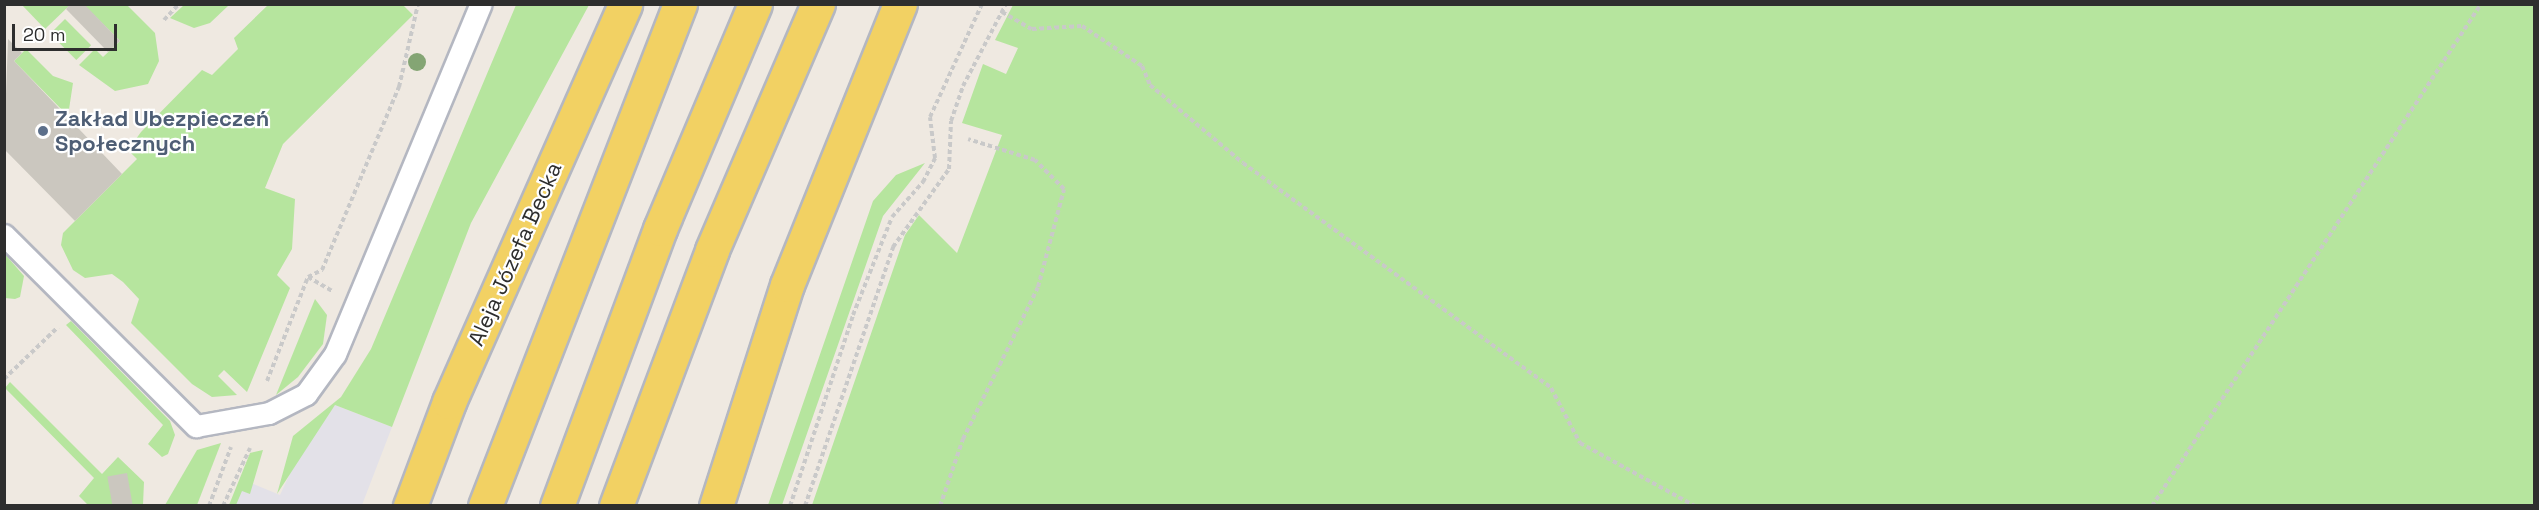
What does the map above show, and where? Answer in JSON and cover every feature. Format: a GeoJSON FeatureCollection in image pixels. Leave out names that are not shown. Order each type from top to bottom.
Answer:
{"type":"FeatureCollection","features":[{"type":"Feature","properties":{"kind":"main road","name":"Aleja Józefa Becka"},"geometry":{"type":"LineString","coordinates":[[410,506],[449,402],[625,4]]}},
{"type":"Feature","properties":{"kind":"main road"},"geometry":{"type":"LineString","coordinates":[[485,506],[680,4]]}},
{"type":"Feature","properties":{"kind":"main road"},"geometry":{"type":"LineString","coordinates":[[557,506],[660,229],[755,4]]}},
{"type":"Feature","properties":{"kind":"main road"},"geometry":{"type":"LineString","coordinates":[[616,506],[712,250],[818,4]]}},
{"type":"Feature","properties":{"kind":"main road"},"geometry":{"type":"LineString","coordinates":[[716,506],[787,285],[900,4]]}},
{"type":"Feature","properties":{"kind":"lane"},"geometry":{"type":"LineString","coordinates":[[4,235],[196,426],[242,421],[306,394],[336,354],[481,4]]}},
{"type":"Feature","properties":{"kind":"path"},"geometry":{"type":"LineString","coordinates":[[164,20],[179,4]]}},
{"type":"Feature","properties":{"kind":"path"},"geometry":{"type":"LineString","coordinates":[[209,506],[242,421],[261,399],[308,277],[322,270],[399,87],[418,4]]}},
{"type":"Feature","properties":{"kind":"path"},"geometry":{"type":"LineString","coordinates":[[790,506],[853,315],[892,217],[923,182],[935,158],[930,117],[982,4]]}},
{"type":"Feature","properties":{"kind":"path"},"geometry":{"type":"LineString","coordinates":[[805,506],[893,247],[949,169],[951,121],[963,86],[1006,4]]}},
{"type":"Feature","properties":{"kind":"path"},"geometry":{"type":"LineString","coordinates":[[2152,506],[2481,4]]}},
{"type":"Feature","properties":{"kind":"path"},"geometry":{"type":"LineString","coordinates":[[1002,12],[1032,29],[1082,26],[1142,66],[1150,85],[1243,163],[1551,388],[1580,443],[1695,506]]}},
{"type":"Feature","properties":{"kind":"path"},"geometry":{"type":"LineString","coordinates":[[940,506],[963,439],[1038,287],[1064,189],[1035,160],[968,139]]}},
{"type":"Feature","properties":{"kind":"path"},"geometry":{"type":"LineString","coordinates":[[308,277],[355,304]]}},
{"type":"Feature","properties":{"kind":"path"},"geometry":{"type":"LineString","coordinates":[[4,379],[78,308]]}},
{"type":"Feature","properties":{"kind":"shaded area"},"geometry":{"type":"Polygon","coordinates":[[[335,405],[392,427],[362,505],[234,506],[244,480],[280,495],[294,465],[335,405]]]}},
{"type":"Feature","properties":{"kind":"green space"},"geometry":{"type":"Polygon","coordinates":[[[21,4],[70,5],[45,29],[21,4]]]}},
{"type":"Feature","properties":{"kind":"green space"},"geometry":{"type":"Polygon","coordinates":[[[227,4],[228,6],[210,23],[194,28],[170,18],[184,5],[227,4]]]}},
{"type":"Feature","properties":{"kind":"green space"},"geometry":{"type":"Polygon","coordinates":[[[84,5],[127,5],[155,33],[159,61],[148,84],[115,91],[79,65],[95,49],[103,57],[120,41],[84,5]]]}},
{"type":"Feature","properties":{"kind":"green space"},"geometry":{"type":"Polygon","coordinates":[[[268,5],[403,5],[413,15],[283,144],[265,188],[295,199],[292,249],[277,275],[290,288],[247,392],[224,370],[218,376],[237,395],[212,397],[192,384],[131,323],[139,299],[123,282],[112,274],[85,278],[73,270],[61,245],[63,233],[137,159],[128,150],[141,132],[202,70],[212,75],[238,49],[234,38],[268,5]]]}},
{"type":"Feature","properties":{"kind":"green space"},"geometry":{"type":"Polygon","coordinates":[[[516,5],[589,5],[471,223],[392,427],[335,405],[277,494],[293,436],[341,397],[371,349],[516,5]]]}},
{"type":"Feature","properties":{"kind":"green space"},"geometry":{"type":"Polygon","coordinates":[[[1013,5],[2534,5],[2534,505],[812,505],[905,235],[919,215],[957,253],[1002,135],[962,123],[983,64],[1006,74],[1018,48],[995,40],[1013,5]]]}},
{"type":"Feature","properties":{"kind":"green space"},"geometry":{"type":"Polygon","coordinates":[[[65,19],[91,45],[76,60],[50,34],[65,19]]]}},
{"type":"Feature","properties":{"kind":"green space"},"geometry":{"type":"Polygon","coordinates":[[[26,49],[53,76],[73,83],[68,116],[14,61],[26,49]]]}},
{"type":"Feature","properties":{"kind":"green space"},"geometry":{"type":"Polygon","coordinates":[[[925,163],[883,216],[782,505],[768,505],[873,201],[896,175],[925,163]]]}},
{"type":"Feature","properties":{"kind":"green space"},"geometry":{"type":"Polygon","coordinates":[[[4,253],[24,276],[20,297],[15,299],[5,298],[4,253]]]}},
{"type":"Feature","properties":{"kind":"green space"},"geometry":{"type":"Polygon","coordinates":[[[315,299],[327,315],[323,344],[298,377],[276,395],[315,299]]]}},
{"type":"Feature","properties":{"kind":"green space"},"geometry":{"type":"Polygon","coordinates":[[[71,321],[170,421],[175,435],[168,454],[162,457],[148,444],[163,425],[66,325],[71,321]]]}},
{"type":"Feature","properties":{"kind":"green space"},"geometry":{"type":"Polygon","coordinates":[[[10,382],[102,474],[118,457],[144,482],[143,505],[88,505],[79,496],[94,478],[5,388],[10,382]]]}},
{"type":"Feature","properties":{"kind":"green space"},"geometry":{"type":"Polygon","coordinates":[[[221,443],[197,505],[165,505],[197,450],[221,443]]]}},
{"type":"Feature","properties":{"kind":"green space"},"geometry":{"type":"Polygon","coordinates":[[[263,450],[250,494],[242,491],[236,505],[229,505],[250,453],[263,450]]]}},
{"type":"Feature","properties":{"kind":"building"},"geometry":{"type":"Polygon","coordinates":[[[70,4],[84,4],[120,41],[108,52],[66,9],[70,4]]]}},
{"type":"Feature","properties":{"kind":"building","name":"Zakład Ubezpieczeń Społecznych"},"geometry":{"type":"Polygon","coordinates":[[[8,39],[22,53],[14,61],[122,174],[75,221],[4,149],[8,39]]]}},
{"type":"Feature","properties":{"kind":"building"},"geometry":{"type":"Polygon","coordinates":[[[127,473],[133,506],[113,506],[107,476],[127,473]]]}},
{"type":"Feature","properties":{"kind":"place","name":"Zakład Ubezpieczeń Społecznych"},"geometry":{"type":"Point","coordinates":[43,131]}}]}
